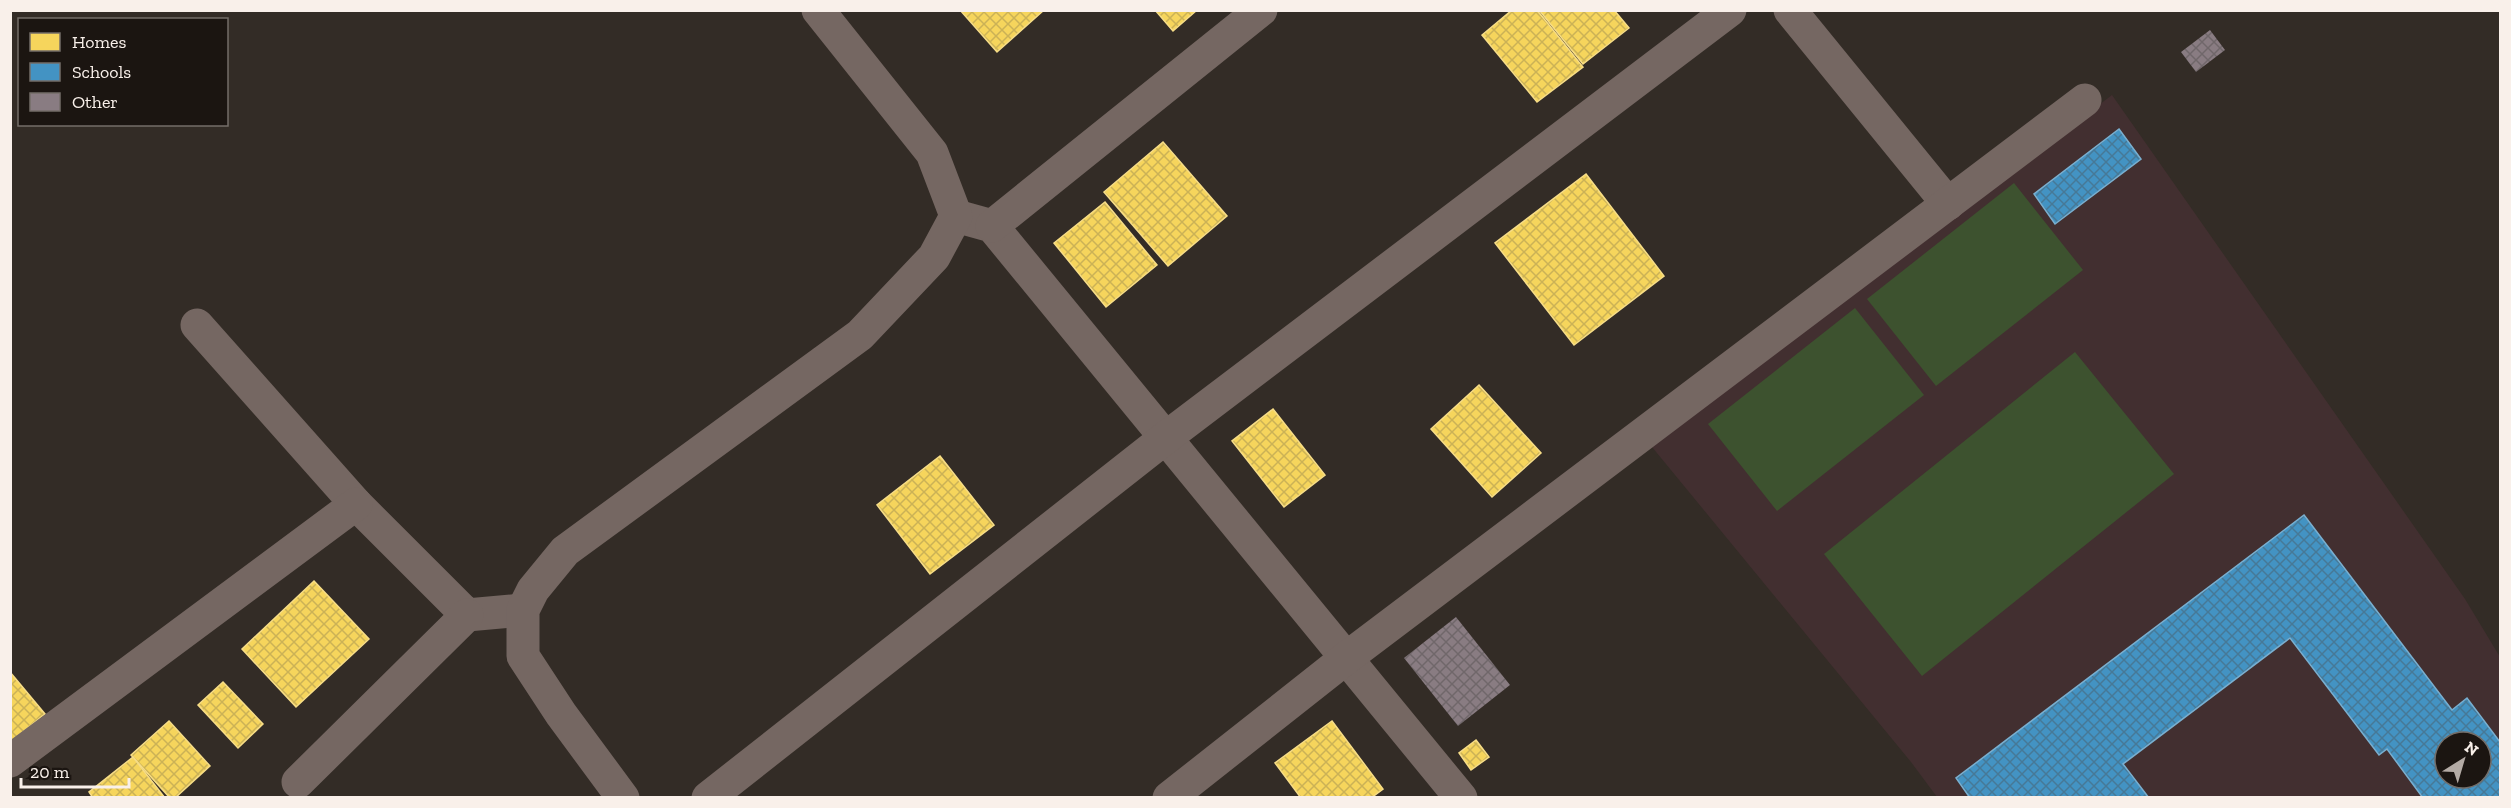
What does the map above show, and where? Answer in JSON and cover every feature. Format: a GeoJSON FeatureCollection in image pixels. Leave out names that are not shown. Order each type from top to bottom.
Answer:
{"type":"FeatureCollection","features":[{"type":"Feature","properties":{"kind":"street"},"geometry":{"type":"LineString","coordinates":[[992,226],[1261,10]]}},
{"type":"Feature","properties":{"kind":"street"},"geometry":{"type":"LineString","coordinates":[[708,798],[1164,439],[1730,10]]}},
{"type":"Feature","properties":{"kind":"street"},"geometry":{"type":"LineString","coordinates":[[1790,10],[1948,204]]}},
{"type":"Feature","properties":{"kind":"street"},"geometry":{"type":"LineString","coordinates":[[623,798],[561,714],[523,656],[523,610],[533,590],[565,551],[860,335],[934,257],[956,216],[932,153],[827,14]]}},
{"type":"Feature","properties":{"kind":"street"},"geometry":{"type":"LineString","coordinates":[[1169,798],[1345,659],[2085,100]]}},
{"type":"Feature","properties":{"kind":"street"},"geometry":{"type":"LineString","coordinates":[[956,216],[992,226],[1164,439],[1461,798]]}},
{"type":"Feature","properties":{"kind":"street"},"geometry":{"type":"LineString","coordinates":[[197,325],[356,504],[467,615]]}},
{"type":"Feature","properties":{"kind":"street"},"geometry":{"type":"LineString","coordinates":[[10,761],[356,504]]}},
{"type":"Feature","properties":{"kind":"street"},"geometry":{"type":"LineString","coordinates":[[298,782],[467,615],[523,610]]}},
{"type":"Feature","properties":{"kind":"shaded area"},"geometry":{"type":"Polygon","coordinates":[[[2112,95],[2465,599],[2500,657],[2500,797],[1937,797],[1911,762],[1652,447],[2112,95]]]}},
{"type":"Feature","properties":{"kind":"green space"},"geometry":{"type":"Polygon","coordinates":[[[2014,183],[2083,270],[1936,386],[1867,299],[2014,183]]]}},
{"type":"Feature","properties":{"kind":"green space"},"geometry":{"type":"Polygon","coordinates":[[[1855,308],[1924,395],[1777,511],[1708,424],[1855,308]]]}},
{"type":"Feature","properties":{"kind":"green space"},"geometry":{"type":"Polygon","coordinates":[[[2075,352],[2174,474],[1922,676],[1824,554],[2075,352]]]}},
{"type":"Feature","properties":{"kind":"building: Homes"},"geometry":{"type":"Polygon","coordinates":[[[960,10],[1044,10],[997,52],[960,10]]]}},
{"type":"Feature","properties":{"kind":"building: Homes"},"geometry":{"type":"Polygon","coordinates":[[[1155,10],[1197,10],[1173,31],[1155,10]]]}},
{"type":"Feature","properties":{"kind":"building: Homes"},"geometry":{"type":"Polygon","coordinates":[[[1512,10],[1537,10],[1583,67],[1537,102],[1482,35],[1512,10]]]}},
{"type":"Feature","properties":{"kind":"building: Homes"},"geometry":{"type":"Polygon","coordinates":[[[1539,10],[1614,10],[1629,28],[1583,64],[1539,10]]]}},
{"type":"Feature","properties":{"kind":"building: Homes"},"geometry":{"type":"Polygon","coordinates":[[[1163,142],[1227,216],[1168,266],[1104,192],[1163,142]]]}},
{"type":"Feature","properties":{"kind":"building: Homes"},"geometry":{"type":"Polygon","coordinates":[[[1586,174],[1664,276],[1574,345],[1495,243],[1586,174]]]}},
{"type":"Feature","properties":{"kind":"building: Homes"},"geometry":{"type":"Polygon","coordinates":[[[1105,202],[1157,265],[1106,307],[1054,243],[1105,202]]]}},
{"type":"Feature","properties":{"kind":"building: Homes"},"geometry":{"type":"Polygon","coordinates":[[[1479,385],[1541,453],[1492,497],[1431,429],[1479,385]]]}},
{"type":"Feature","properties":{"kind":"building: Homes"},"geometry":{"type":"Polygon","coordinates":[[[1273,409],[1325,475],[1284,507],[1232,441],[1273,409]]]}},
{"type":"Feature","properties":{"kind":"building: Homes"},"geometry":{"type":"Polygon","coordinates":[[[940,456],[994,525],[930,574],[877,505],[940,456]]]}},
{"type":"Feature","properties":{"kind":"building: Homes"},"geometry":{"type":"Polygon","coordinates":[[[314,581],[369,639],[296,707],[242,649],[314,581]]]}},
{"type":"Feature","properties":{"kind":"building: Homes"},"geometry":{"type":"Polygon","coordinates":[[[10,672],[45,714],[10,742],[10,672]]]}},
{"type":"Feature","properties":{"kind":"building: Homes"},"geometry":{"type":"Polygon","coordinates":[[[223,682],[263,724],[238,748],[198,705],[223,682]]]}},
{"type":"Feature","properties":{"kind":"building: Homes"},"geometry":{"type":"Polygon","coordinates":[[[169,721],[210,766],[175,798],[170,798],[131,755],[169,721]]]}},
{"type":"Feature","properties":{"kind":"building: Homes"},"geometry":{"type":"Polygon","coordinates":[[[1332,721],[1383,789],[1371,798],[1301,798],[1275,763],[1332,721]]]}},
{"type":"Feature","properties":{"kind":"building: Homes"},"geometry":{"type":"Polygon","coordinates":[[[1476,740],[1489,757],[1471,770],[1459,753],[1476,740]]]}},
{"type":"Feature","properties":{"kind":"building: Homes"},"geometry":{"type":"Polygon","coordinates":[[[133,757],[165,798],[93,798],[89,792],[133,757]]]}},
{"type":"Feature","properties":{"kind":"building: Schools"},"geometry":{"type":"Polygon","coordinates":[[[2119,129],[2141,159],[2055,224],[2034,194],[2119,129]]]}},
{"type":"Feature","properties":{"kind":"building: Schools"},"geometry":{"type":"Polygon","coordinates":[[[2304,515],[2452,710],[2467,698],[2491,730],[2433,730],[2433,790],[2493,790],[2493,733],[2500,742],[2500,798],[2423,798],[2387,749],[2379,755],[2290,638],[2123,764],[2149,798],[1970,798],[1956,778],[2304,515]]]}},
{"type":"Feature","properties":{"kind":"building: Other"},"geometry":{"type":"Polygon","coordinates":[[[2210,30],[2225,50],[2196,72],[2181,52],[2210,30]]]}},
{"type":"Feature","properties":{"kind":"building: Other"},"geometry":{"type":"Polygon","coordinates":[[[1456,617],[1510,685],[1458,726],[1404,658],[1456,617]]]}}]}
